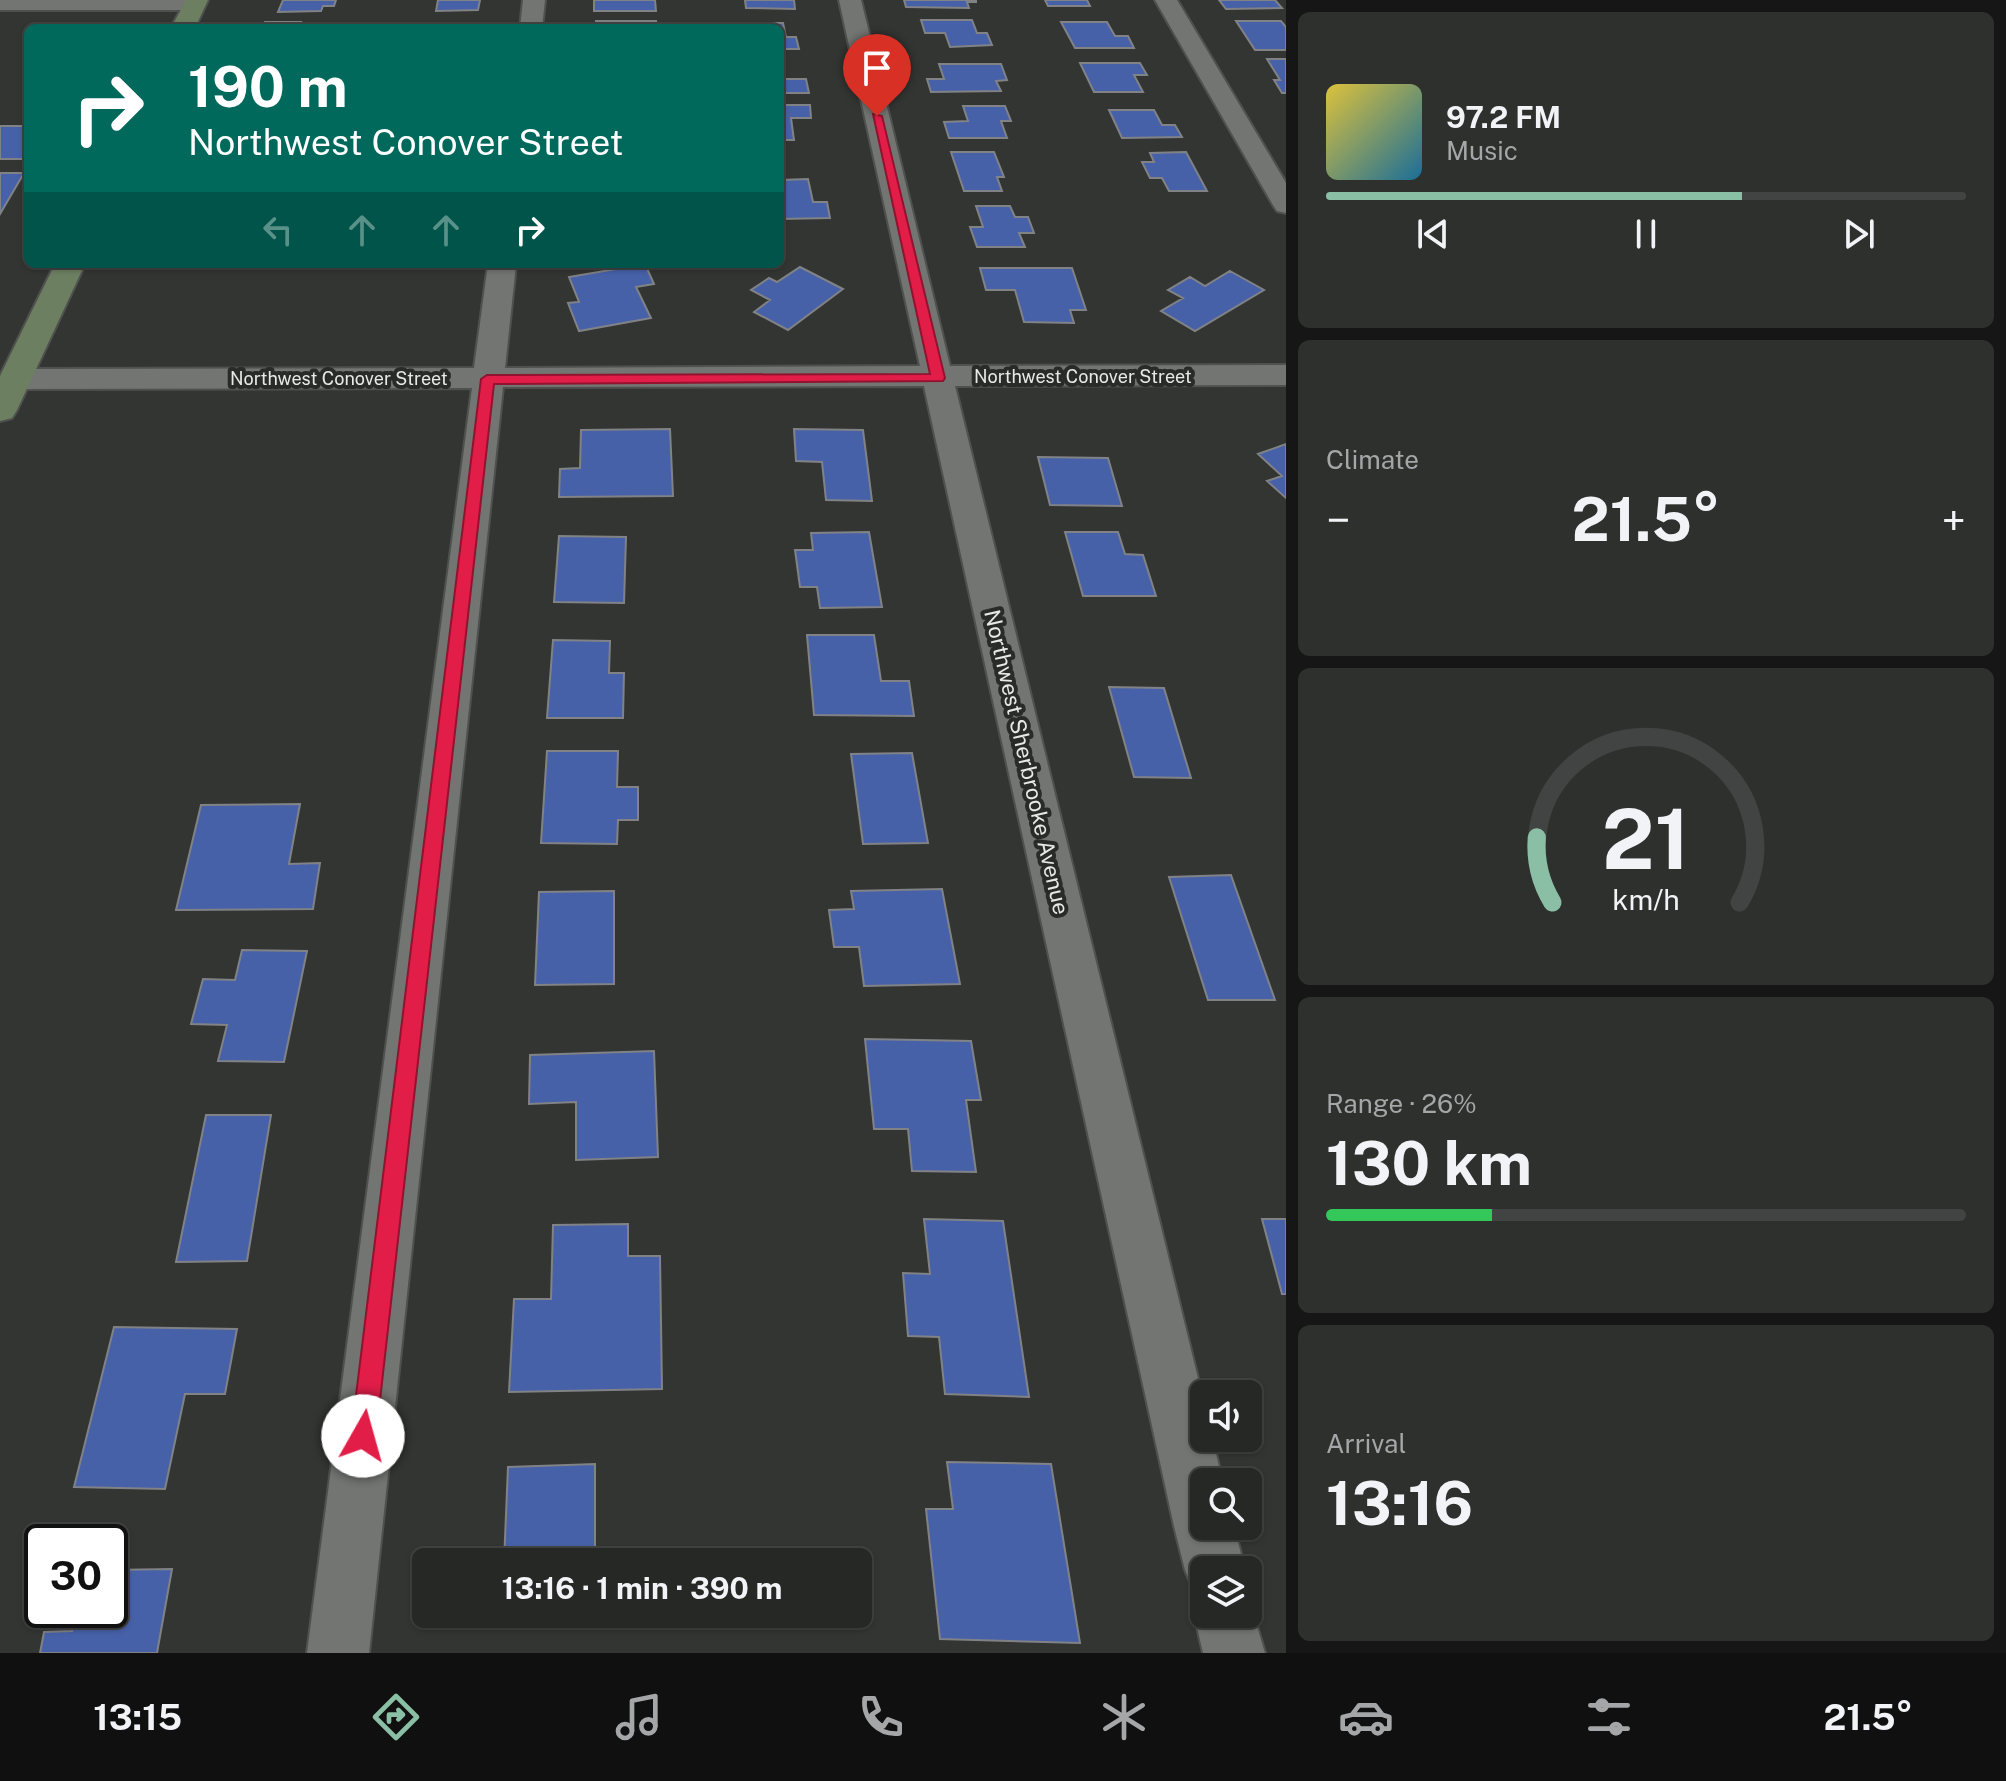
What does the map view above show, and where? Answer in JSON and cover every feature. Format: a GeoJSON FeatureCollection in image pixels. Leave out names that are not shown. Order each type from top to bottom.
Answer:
{"type":"FeatureCollection","features":[{"type":"Feature","properties":{"kind":"main road"},"geometry":{"type":"LineString","coordinates":[[185,24],[196,1]]}},
{"type":"Feature","properties":{"kind":"main road"},"geometry":{"type":"LineString","coordinates":[[0,410],[68,268]]}},
{"type":"Feature","properties":{"kind":"street"},"geometry":{"type":"LineString","coordinates":[[531,24],[534,0]]}},
{"type":"Feature","properties":{"kind":"street","name":"Northwest Sherbrooke Avenue"},"geometry":{"type":"LineString","coordinates":[[850,0],[1191,1468]]}},
{"type":"Feature","properties":{"kind":"street"},"geometry":{"type":"LineString","coordinates":[[1166,0],[1286,205]]}},
{"type":"Feature","properties":{"kind":"street"},"geometry":{"type":"LineString","coordinates":[[0,3],[196,1]]}},
{"type":"Feature","properties":{"kind":"street"},"geometry":{"type":"LineString","coordinates":[[338,1653],[501,268]]}},
{"type":"Feature","properties":{"kind":"street","name":"Northwest Conover Street"},"geometry":{"type":"LineString","coordinates":[[15,379],[1286,375]]}},
{"type":"Feature","properties":{"kind":"street"},"geometry":{"type":"LineString","coordinates":[[1228,1628],[1234,1653]]}},
{"type":"Feature","properties":{"kind":"building"},"geometry":{"type":"Polygon","coordinates":[[[283,0],[336,0],[334,6],[323,6],[321,11],[278,12],[283,0]]]}},
{"type":"Feature","properties":{"kind":"building"},"geometry":{"type":"Polygon","coordinates":[[[438,0],[480,0],[478,10],[436,11],[438,0]]]}},
{"type":"Feature","properties":{"kind":"building"},"geometry":{"type":"Polygon","coordinates":[[[594,0],[655,0],[656,11],[594,11],[594,0]]]}},
{"type":"Feature","properties":{"kind":"building"},"geometry":{"type":"Polygon","coordinates":[[[745,0],[794,0],[795,9],[746,8],[745,0]]]}},
{"type":"Feature","properties":{"kind":"building"},"geometry":{"type":"Polygon","coordinates":[[[904,0],[976,2],[967,2],[969,8],[906,7],[904,0]]]}},
{"type":"Feature","properties":{"kind":"building"},"geometry":{"type":"Polygon","coordinates":[[[1045,0],[1087,0],[1090,6],[1048,6],[1045,0]]]}},
{"type":"Feature","properties":{"kind":"building"},"geometry":{"type":"Polygon","coordinates":[[[1219,0],[1275,0],[1282,8],[1226,9],[1219,0]]]}},
{"type":"Feature","properties":{"kind":"building"},"geometry":{"type":"Polygon","coordinates":[[[921,20],[972,20],[977,33],[987,33],[992,45],[950,47],[945,33],[925,33],[921,20]]]}},
{"type":"Feature","properties":{"kind":"building"},"geometry":{"type":"Polygon","coordinates":[[[596,21],[656,21],[656,24],[596,24],[596,21]]]}},
{"type":"Feature","properties":{"kind":"building"},"geometry":{"type":"Polygon","coordinates":[[[1236,21],[1281,21],[1286,27],[1286,50],[1255,50],[1236,21]]]}},
{"type":"Feature","properties":{"kind":"building"},"geometry":{"type":"Polygon","coordinates":[[[265,22],[301,22],[300,24],[265,22]]]}},
{"type":"Feature","properties":{"kind":"building"},"geometry":{"type":"Polygon","coordinates":[[[1061,22],[1107,22],[1115,36],[1128,36],[1134,48],[1075,48],[1061,22]]]}},
{"type":"Feature","properties":{"kind":"building"},"geometry":{"type":"Polygon","coordinates":[[[784,28],[786,37],[796,37],[799,49],[784,49],[784,28]]]}},
{"type":"Feature","properties":{"kind":"building"},"geometry":{"type":"Polygon","coordinates":[[[1267,59],[1286,59],[1286,93],[1282,93],[1274,80],[1280,80],[1267,59]]]}},
{"type":"Feature","properties":{"kind":"building"},"geometry":{"type":"Polygon","coordinates":[[[1080,63],[1140,63],[1147,75],[1134,75],[1143,92],[1094,92],[1080,63]]]}},
{"type":"Feature","properties":{"kind":"building"},"geometry":{"type":"Polygon","coordinates":[[[939,64],[1001,64],[1007,80],[996,81],[1001,91],[931,92],[927,79],[944,79],[939,64]]]}},
{"type":"Feature","properties":{"kind":"building"},"geometry":{"type":"Polygon","coordinates":[[[784,75],[785,79],[806,79],[809,93],[784,93],[784,75]]]}},
{"type":"Feature","properties":{"kind":"building"},"geometry":{"type":"Polygon","coordinates":[[[784,105],[810,105],[811,118],[791,118],[794,140],[784,140],[784,105]]]}},
{"type":"Feature","properties":{"kind":"building"},"geometry":{"type":"Polygon","coordinates":[[[963,106],[1005,106],[1011,121],[1001,121],[1007,138],[949,138],[944,122],[968,121],[963,106]]]}},
{"type":"Feature","properties":{"kind":"building"},"geometry":{"type":"Polygon","coordinates":[[[1109,110],[1154,110],[1162,125],[1175,125],[1182,137],[1122,138],[1109,110]]]}},
{"type":"Feature","properties":{"kind":"building"},"geometry":{"type":"Polygon","coordinates":[[[0,126],[24,126],[24,159],[0,159],[0,126]]]}},
{"type":"Feature","properties":{"kind":"building"},"geometry":{"type":"Polygon","coordinates":[[[951,152],[994,152],[1004,177],[997,177],[1002,191],[964,191],[951,152]]]}},
{"type":"Feature","properties":{"kind":"building"},"geometry":{"type":"Polygon","coordinates":[[[1186,152],[1207,191],[1169,191],[1162,178],[1150,178],[1142,162],[1154,162],[1150,153],[1186,152]]]}},
{"type":"Feature","properties":{"kind":"building"},"geometry":{"type":"Polygon","coordinates":[[[0,173],[24,173],[0,214],[0,173]]]}},
{"type":"Feature","properties":{"kind":"building"},"geometry":{"type":"Polygon","coordinates":[[[808,179],[813,202],[827,202],[830,218],[784,219],[784,180],[808,179]]]}},
{"type":"Feature","properties":{"kind":"building"},"geometry":{"type":"Polygon","coordinates":[[[976,206],[1010,206],[1015,217],[1028,217],[1034,233],[1019,233],[1025,247],[977,247],[970,227],[983,227],[976,206]]]}},
{"type":"Feature","properties":{"kind":"building"},"geometry":{"type":"Polygon","coordinates":[[[800,267],[843,289],[788,330],[754,312],[770,300],[751,290],[769,278],[777,282],[800,267]]]}},
{"type":"Feature","properties":{"kind":"building"},"geometry":{"type":"Polygon","coordinates":[[[622,268],[647,268],[654,284],[636,287],[651,318],[579,331],[568,303],[579,302],[569,277],[622,268]]]}},
{"type":"Feature","properties":{"kind":"building"},"geometry":{"type":"Polygon","coordinates":[[[980,268],[1072,268],[1086,310],[1070,310],[1074,323],[1024,322],[1015,290],[986,290],[980,268]]]}},
{"type":"Feature","properties":{"kind":"building"},"geometry":{"type":"Polygon","coordinates":[[[1230,271],[1264,290],[1195,331],[1161,311],[1183,298],[1168,290],[1190,277],[1205,286],[1230,271]]]}},
{"type":"Feature","properties":{"kind":"building"},"geometry":{"type":"Polygon","coordinates":[[[670,429],[673,496],[559,497],[560,469],[580,468],[581,430],[670,429]]]}},
{"type":"Feature","properties":{"kind":"building"},"geometry":{"type":"Polygon","coordinates":[[[794,429],[863,430],[872,501],[826,500],[822,462],[796,461],[794,429]]]}},
{"type":"Feature","properties":{"kind":"building"},"geometry":{"type":"Polygon","coordinates":[[[1286,444],[1286,498],[1267,481],[1282,476],[1258,454],[1286,444]]]}},
{"type":"Feature","properties":{"kind":"building"},"geometry":{"type":"Polygon","coordinates":[[[1038,457],[1108,458],[1122,506],[1050,505],[1038,457]]]}},
{"type":"Feature","properties":{"kind":"building"},"geometry":{"type":"Polygon","coordinates":[[[869,532],[882,607],[820,608],[817,587],[800,587],[795,550],[813,550],[811,533],[869,532]]]}},
{"type":"Feature","properties":{"kind":"building"},"geometry":{"type":"Polygon","coordinates":[[[1065,532],[1118,532],[1125,554],[1143,555],[1156,596],[1083,596],[1065,532]]]}},
{"type":"Feature","properties":{"kind":"building"},"geometry":{"type":"Polygon","coordinates":[[[559,536],[626,537],[624,603],[554,602],[559,536]]]}},
{"type":"Feature","properties":{"kind":"building"},"geometry":{"type":"Polygon","coordinates":[[[807,635],[874,635],[881,681],[909,681],[914,716],[814,715],[807,635]]]}},
{"type":"Feature","properties":{"kind":"building"},"geometry":{"type":"Polygon","coordinates":[[[553,640],[610,641],[609,673],[624,673],[623,718],[547,718],[553,640]]]}},
{"type":"Feature","properties":{"kind":"building"},"geometry":{"type":"Polygon","coordinates":[[[1109,687],[1164,688],[1191,778],[1134,777],[1109,687]]]}},
{"type":"Feature","properties":{"kind":"building"},"geometry":{"type":"Polygon","coordinates":[[[547,751],[618,751],[617,787],[638,787],[638,820],[618,820],[617,844],[541,843],[547,751]]]}},
{"type":"Feature","properties":{"kind":"building"},"geometry":{"type":"Polygon","coordinates":[[[912,753],[928,843],[863,844],[851,754],[912,753]]]}},
{"type":"Feature","properties":{"kind":"building"},"geometry":{"type":"Polygon","coordinates":[[[300,804],[289,864],[320,863],[313,909],[176,910],[201,805],[300,804]]]}},
{"type":"Feature","properties":{"kind":"building"},"geometry":{"type":"Polygon","coordinates":[[[1231,875],[1275,1000],[1208,1000],[1169,877],[1231,875]]]}},
{"type":"Feature","properties":{"kind":"building"},"geometry":{"type":"Polygon","coordinates":[[[942,889],[960,984],[864,986],[859,947],[834,947],[829,910],[854,909],[851,891],[942,889]]]}},
{"type":"Feature","properties":{"kind":"building"},"geometry":{"type":"Polygon","coordinates":[[[614,891],[614,984],[535,985],[539,892],[614,891]]]}},
{"type":"Feature","properties":{"kind":"building"},"geometry":{"type":"Polygon","coordinates":[[[242,950],[307,951],[284,1062],[218,1061],[227,1025],[191,1024],[203,979],[235,980],[242,950]]]}},
{"type":"Feature","properties":{"kind":"building"},"geometry":{"type":"Polygon","coordinates":[[[865,1039],[971,1041],[981,1100],[966,1100],[976,1172],[912,1171],[908,1129],[874,1129],[865,1039]]]}},
{"type":"Feature","properties":{"kind":"building"},"geometry":{"type":"Polygon","coordinates":[[[654,1051],[658,1157],[576,1160],[576,1102],[529,1104],[530,1055],[654,1051]]]}},
{"type":"Feature","properties":{"kind":"building"},"geometry":{"type":"Polygon","coordinates":[[[206,1115],[271,1115],[247,1261],[176,1262],[206,1115]]]}},
{"type":"Feature","properties":{"kind":"building"},"geometry":{"type":"Polygon","coordinates":[[[924,1219],[1003,1221],[1029,1397],[945,1394],[939,1337],[908,1336],[903,1273],[930,1274],[924,1219]]]}},
{"type":"Feature","properties":{"kind":"building"},"geometry":{"type":"Polygon","coordinates":[[[1262,1219],[1286,1219],[1286,1294],[1282,1294],[1262,1219]]]}},
{"type":"Feature","properties":{"kind":"building"},"geometry":{"type":"Polygon","coordinates":[[[628,1224],[628,1256],[660,1256],[662,1389],[509,1392],[514,1299],[551,1299],[553,1225],[628,1224]]]}},
{"type":"Feature","properties":{"kind":"building"},"geometry":{"type":"Polygon","coordinates":[[[114,1327],[237,1329],[225,1394],[185,1394],[165,1489],[74,1487],[114,1327]]]}},
{"type":"Feature","properties":{"kind":"building"},"geometry":{"type":"Polygon","coordinates":[[[947,1462],[1051,1464],[1080,1643],[940,1639],[926,1509],[953,1509],[947,1462]]]}},
{"type":"Feature","properties":{"kind":"building"},"geometry":{"type":"Polygon","coordinates":[[[595,1464],[595,1548],[505,1548],[508,1467],[595,1464]]]}},
{"type":"Feature","properties":{"kind":"building"},"geometry":{"type":"Polygon","coordinates":[[[172,1569],[157,1653],[40,1653],[44,1632],[72,1631],[73,1628],[128,1628],[128,1570],[172,1569]]]}},
{"type":"Feature","properties":{"kind":"route"},"geometry":{"type":"LineString","coordinates":[[363,1436],[487,379],[938,378],[877,116]]}}]}
